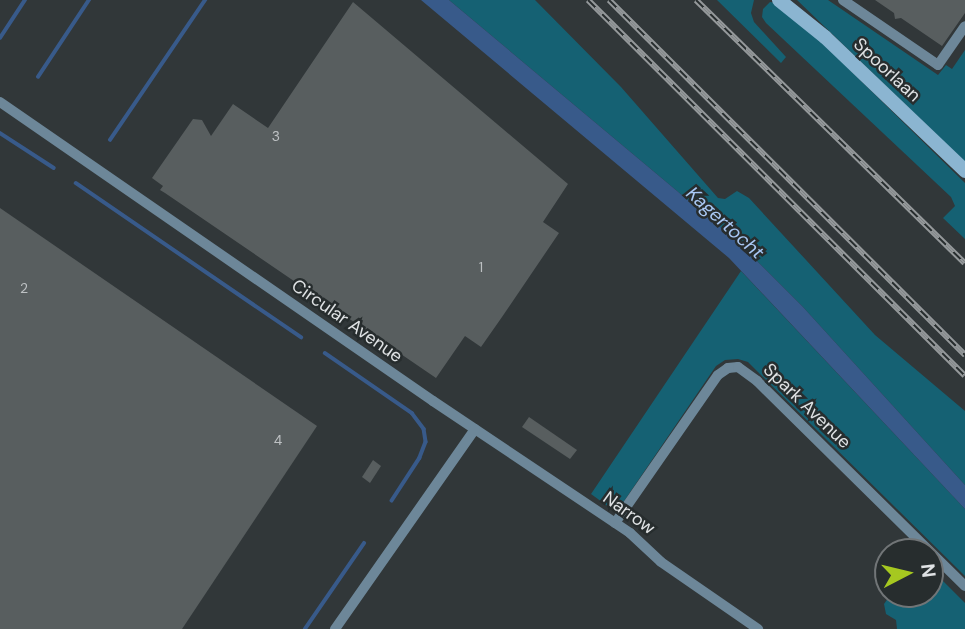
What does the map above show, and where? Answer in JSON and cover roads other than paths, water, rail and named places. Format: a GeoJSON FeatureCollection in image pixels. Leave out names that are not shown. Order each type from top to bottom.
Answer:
{"type":"FeatureCollection","features":[{"type":"Feature","properties":{"kind":"main road","name":"Spoorlaan"},"geometry":{"type":"LineString","coordinates":[[779,0],[825,37],[965,171]]}},
{"type":"Feature","properties":{"kind":"street"},"geometry":{"type":"LineString","coordinates":[[843,0],[938,65],[965,26]]}},
{"type":"Feature","properties":{"kind":"street","name":"Circular Avenue"},"geometry":{"type":"LineString","coordinates":[[0,102],[475,429]]}},
{"type":"Feature","properties":{"kind":"street","name":"Spark Avenue"},"geometry":{"type":"LineString","coordinates":[[615,523],[718,375],[728,368],[738,367],[766,390],[965,586]]}},
{"type":"Feature","properties":{"kind":"street"},"geometry":{"type":"LineString","coordinates":[[335,629],[475,429]]}},
{"type":"Feature","properties":{"kind":"street","name":"Narrow"},"geometry":{"type":"LineString","coordinates":[[475,429],[615,523],[661,562],[758,629]]}},
{"type":"Feature","properties":{"kind":"waterway"},"geometry":{"type":"LineString","coordinates":[[0,38],[25,0]]}},
{"type":"Feature","properties":{"kind":"waterway"},"geometry":{"type":"LineString","coordinates":[[38,77],[89,0]]}},
{"type":"Feature","properties":{"kind":"waterway"},"geometry":{"type":"LineString","coordinates":[[110,140],[205,0]]}},
{"type":"Feature","properties":{"kind":"waterway"},"geometry":{"type":"LineString","coordinates":[[0,133],[54,168]]}},
{"type":"Feature","properties":{"kind":"waterway"},"geometry":{"type":"LineString","coordinates":[[76,183],[301,337]]}},
{"type":"Feature","properties":{"kind":"waterway"},"geometry":{"type":"LineString","coordinates":[[325,353],[412,413],[424,429],[426,442],[420,458],[392,501]]}},
{"type":"Feature","properties":{"kind":"waterway"},"geometry":{"type":"LineString","coordinates":[[305,629],[364,543]]}},
{"type":"Feature","properties":{"kind":"railway"},"geometry":{"type":"LineString","coordinates":[[588,0],[965,376]]}},
{"type":"Feature","properties":{"kind":"railway"},"geometry":{"type":"LineString","coordinates":[[609,0],[965,355]]}},
{"type":"Feature","properties":{"kind":"railway"},"geometry":{"type":"LineString","coordinates":[[696,0],[965,263]]}},
{"type":"Feature","properties":{"kind":"water label","name":"Kagertocht"},"geometry":{"type":"Point","coordinates":[725,223]}}]}
